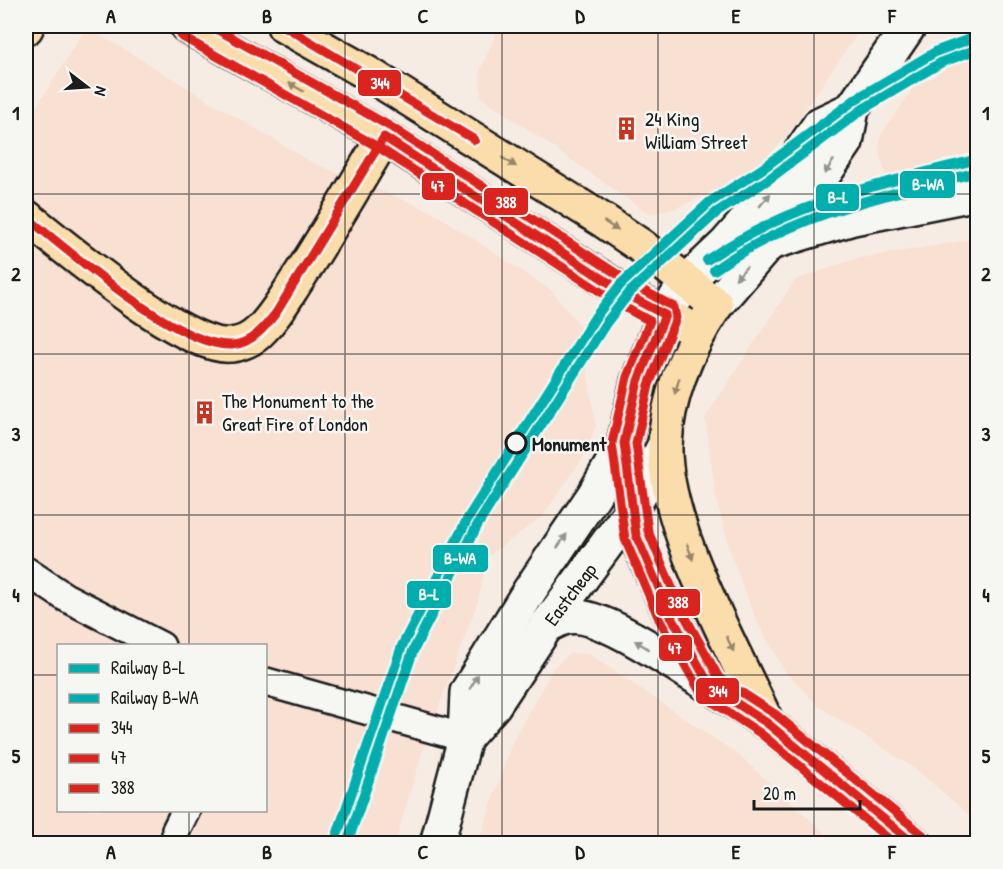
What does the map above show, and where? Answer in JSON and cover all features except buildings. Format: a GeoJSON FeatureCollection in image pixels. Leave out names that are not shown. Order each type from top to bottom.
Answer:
{"type":"FeatureCollection","features":[{"type":"Feature","properties":{"kind":"main road"},"geometry":{"type":"LineString","coordinates":[[187,26],[384,137],[612,285],[698,332]]}},
{"type":"Feature","properties":{"kind":"main road"},"geometry":{"type":"LineString","coordinates":[[284,26],[369,74],[536,178],[641,246],[716,305],[698,332],[676,383],[665,444],[667,476],[676,512],[695,566],[767,723]]}},
{"type":"Feature","properties":{"kind":"main road"},"geometry":{"type":"LineString","coordinates":[[26,217],[178,329],[210,344],[229,345],[243,342],[258,333],[273,316],[322,242],[384,137]]}},
{"type":"Feature","properties":{"kind":"main road"},"geometry":{"type":"LineString","coordinates":[[665,315],[638,381],[630,408],[624,443],[631,511],[636,535],[670,614],[710,686],[767,723],[915,843]]}},
{"type":"Feature","properties":{"kind":"street"},"geometry":{"type":"LineString","coordinates":[[716,305],[807,199],[846,142],[852,108],[906,27]]}},
{"type":"Feature","properties":{"kind":"street"},"geometry":{"type":"LineString","coordinates":[[665,315],[687,281],[726,244],[777,186],[820,124],[852,108]]}},
{"type":"Feature","properties":{"kind":"street"},"geometry":{"type":"LineString","coordinates":[[726,244],[769,244],[853,218],[978,193]]}},
{"type":"Feature","properties":{"kind":"street","name":"Eastcheap"},"geometry":{"type":"LineString","coordinates":[[437,843],[465,738],[467,692],[536,580],[594,495],[624,443]]}},
{"type":"Feature","properties":{"kind":"street","name":"Eastcheap"},"geometry":{"type":"LineString","coordinates":[[465,738],[494,705],[547,625],[631,511],[665,444]]}},
{"type":"Feature","properties":{"kind":"street"},"geometry":{"type":"LineString","coordinates":[[27,574],[65,597],[158,644]]}},
{"type":"Feature","properties":{"kind":"street"},"geometry":{"type":"LineString","coordinates":[[547,625],[570,616],[593,621],[621,632],[710,686]]}},
{"type":"Feature","properties":{"kind":"street"},"geometry":{"type":"LineString","coordinates":[[267,682],[465,738]]}},
{"type":"Feature","properties":{"kind":"shaded area"},"geometry":{"type":"Polygon","coordinates":[[[499,26],[863,26],[785,138],[749,177],[671,210],[649,214],[481,97],[480,71],[499,26]]]}},
{"type":"Feature","properties":{"kind":"shaded area"},"geometry":{"type":"Polygon","coordinates":[[[957,26],[977,26],[977,167],[900,183],[886,176],[879,150],[881,134],[957,26]]]}},
{"type":"Feature","properties":{"kind":"shaded area"},"geometry":{"type":"Polygon","coordinates":[[[83,32],[100,35],[313,163],[433,212],[552,291],[580,326],[596,426],[583,458],[542,517],[488,556],[478,601],[423,750],[395,843],[26,843],[26,124],[83,32]]]}},
{"type":"Feature","properties":{"kind":"shaded area"},"geometry":{"type":"Polygon","coordinates":[[[977,233],[977,822],[917,770],[818,706],[784,670],[756,620],[733,561],[716,498],[705,418],[795,280],[855,259],[968,240],[977,233]]]}},
{"type":"Feature","properties":{"kind":"shaded area"},"geometry":{"type":"Polygon","coordinates":[[[570,653],[589,654],[739,755],[836,843],[478,843],[513,740],[554,667],[570,653]]]}},
{"type":"Feature","properties":{"kind":"rail line","name":"B-L"},"geometry":{"type":"LineString","coordinates":[[334,844],[402,646],[468,518],[596,316],[621,284],[710,202],[762,169],[856,99],[937,51],[978,36]]}},
{"type":"Feature","properties":{"kind":"rail line","name":"B-WA"},"geometry":{"type":"LineString","coordinates":[[347,844],[413,651],[478,524],[606,323],[630,292],[717,212],[769,179],[863,109],[942,62],[978,49]]}},
{"type":"Feature","properties":{"kind":"rail line","name":"B-L"},"geometry":{"type":"LineString","coordinates":[[707,260],[771,223],[804,209],[872,187],[978,159]]}},
{"type":"Feature","properties":{"kind":"rail line","name":"B-WA"},"geometry":{"type":"LineString","coordinates":[[714,270],[745,250],[808,220],[874,199],[978,172]]}},
{"type":"Feature","properties":{"kind":"transit line","name":"388"},"geometry":{"type":"LineString","coordinates":[[211,26],[391,127],[637,287],[674,307],[676,318],[649,385],[636,444],[648,531],[681,609],[719,678],[775,714],[923,835]]}},
{"type":"Feature","properties":{"kind":"transit line","name":"344"},"geometry":{"type":"LineString","coordinates":[[284,26],[475,140]]}},
{"type":"Feature","properties":{"kind":"transit line","name":"47"},"geometry":{"type":"LineString","coordinates":[[181,36],[378,147],[624,307],[650,321],[627,377],[612,443],[625,539],[659,619],[702,695],[760,733],[895,844]]}},
{"type":"Feature","properties":{"kind":"transit line","name":"344"},"geometry":{"type":"LineString","coordinates":[[26,217],[96,273],[155,315],[209,342],[239,344],[257,334],[276,313],[384,137],[631,297],[665,315],[638,381],[624,443],[636,535],[670,614],[710,686],[767,723],[914,844]]}},
{"type":"Feature","properties":{"kind":"place","name":"24 King William Street"},"geometry":{"type":"Point","coordinates":[627,129]}},
{"type":"Feature","properties":{"kind":"place","name":"The Monument to the Great Fire of London"},"geometry":{"type":"Point","coordinates":[204,412]}},
{"type":"Feature","properties":{"kind":"place","name":"Monument"},"geometry":{"type":"Point","coordinates":[516,443]}}]}
